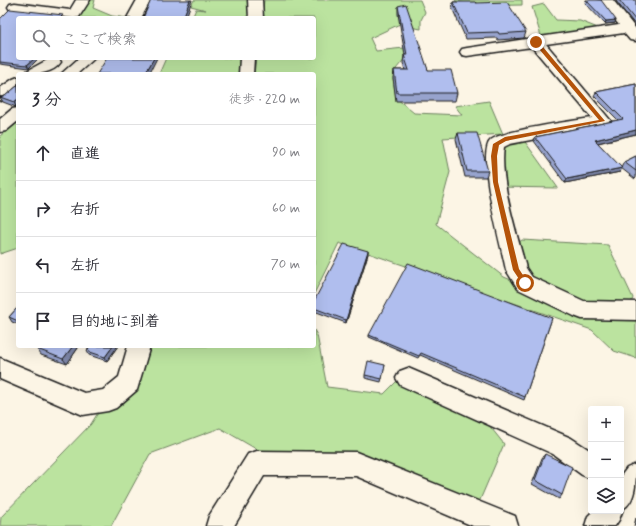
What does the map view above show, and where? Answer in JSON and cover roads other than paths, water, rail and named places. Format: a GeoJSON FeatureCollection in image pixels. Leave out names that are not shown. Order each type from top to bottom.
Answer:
{"type":"FeatureCollection","features":[{"type":"Feature","properties":{"kind":"street"},"geometry":{"type":"LineString","coordinates":[[15,7],[73,16],[83,0]]}},
{"type":"Feature","properties":{"kind":"street"},"geometry":{"type":"LineString","coordinates":[[135,16],[144,0]]}},
{"type":"Feature","properties":{"kind":"street"},"geometry":{"type":"LineString","coordinates":[[256,0],[256,16]]}},
{"type":"Feature","properties":{"kind":"street"},"geometry":{"type":"LineString","coordinates":[[606,0],[632,33]]}},
{"type":"Feature","properties":{"kind":"street"},"geometry":{"type":"LineString","coordinates":[[467,52],[536,42],[632,33]]}},
{"type":"Feature","properties":{"kind":"street"},"geometry":{"type":"LineString","coordinates":[[536,42],[603,121],[505,139],[496,144],[494,156],[496,182],[516,270],[525,283],[582,310],[636,311]]}},
{"type":"Feature","properties":{"kind":"street"},"geometry":{"type":"LineString","coordinates":[[35,72],[55,60],[71,72],[86,60]]}},
{"type":"Feature","properties":{"kind":"street"},"geometry":{"type":"LineString","coordinates":[[246,72],[247,60]]}},
{"type":"Feature","properties":{"kind":"street"},"geometry":{"type":"LineString","coordinates":[[0,96],[16,84]]}},
{"type":"Feature","properties":{"kind":"street"},"geometry":{"type":"LineString","coordinates":[[0,368],[83,404],[108,400],[129,383],[138,348]]}},
{"type":"Feature","properties":{"kind":"street"},"geometry":{"type":"LineString","coordinates":[[408,378],[562,446],[588,464]]}},
{"type":"Feature","properties":{"kind":"street"},"geometry":{"type":"LineString","coordinates":[[219,526],[257,463],[356,464],[505,526]]}},
{"type":"Feature","properties":{"kind":"street"},"geometry":{"type":"LineString","coordinates":[[598,526],[627,489]]}}]}
